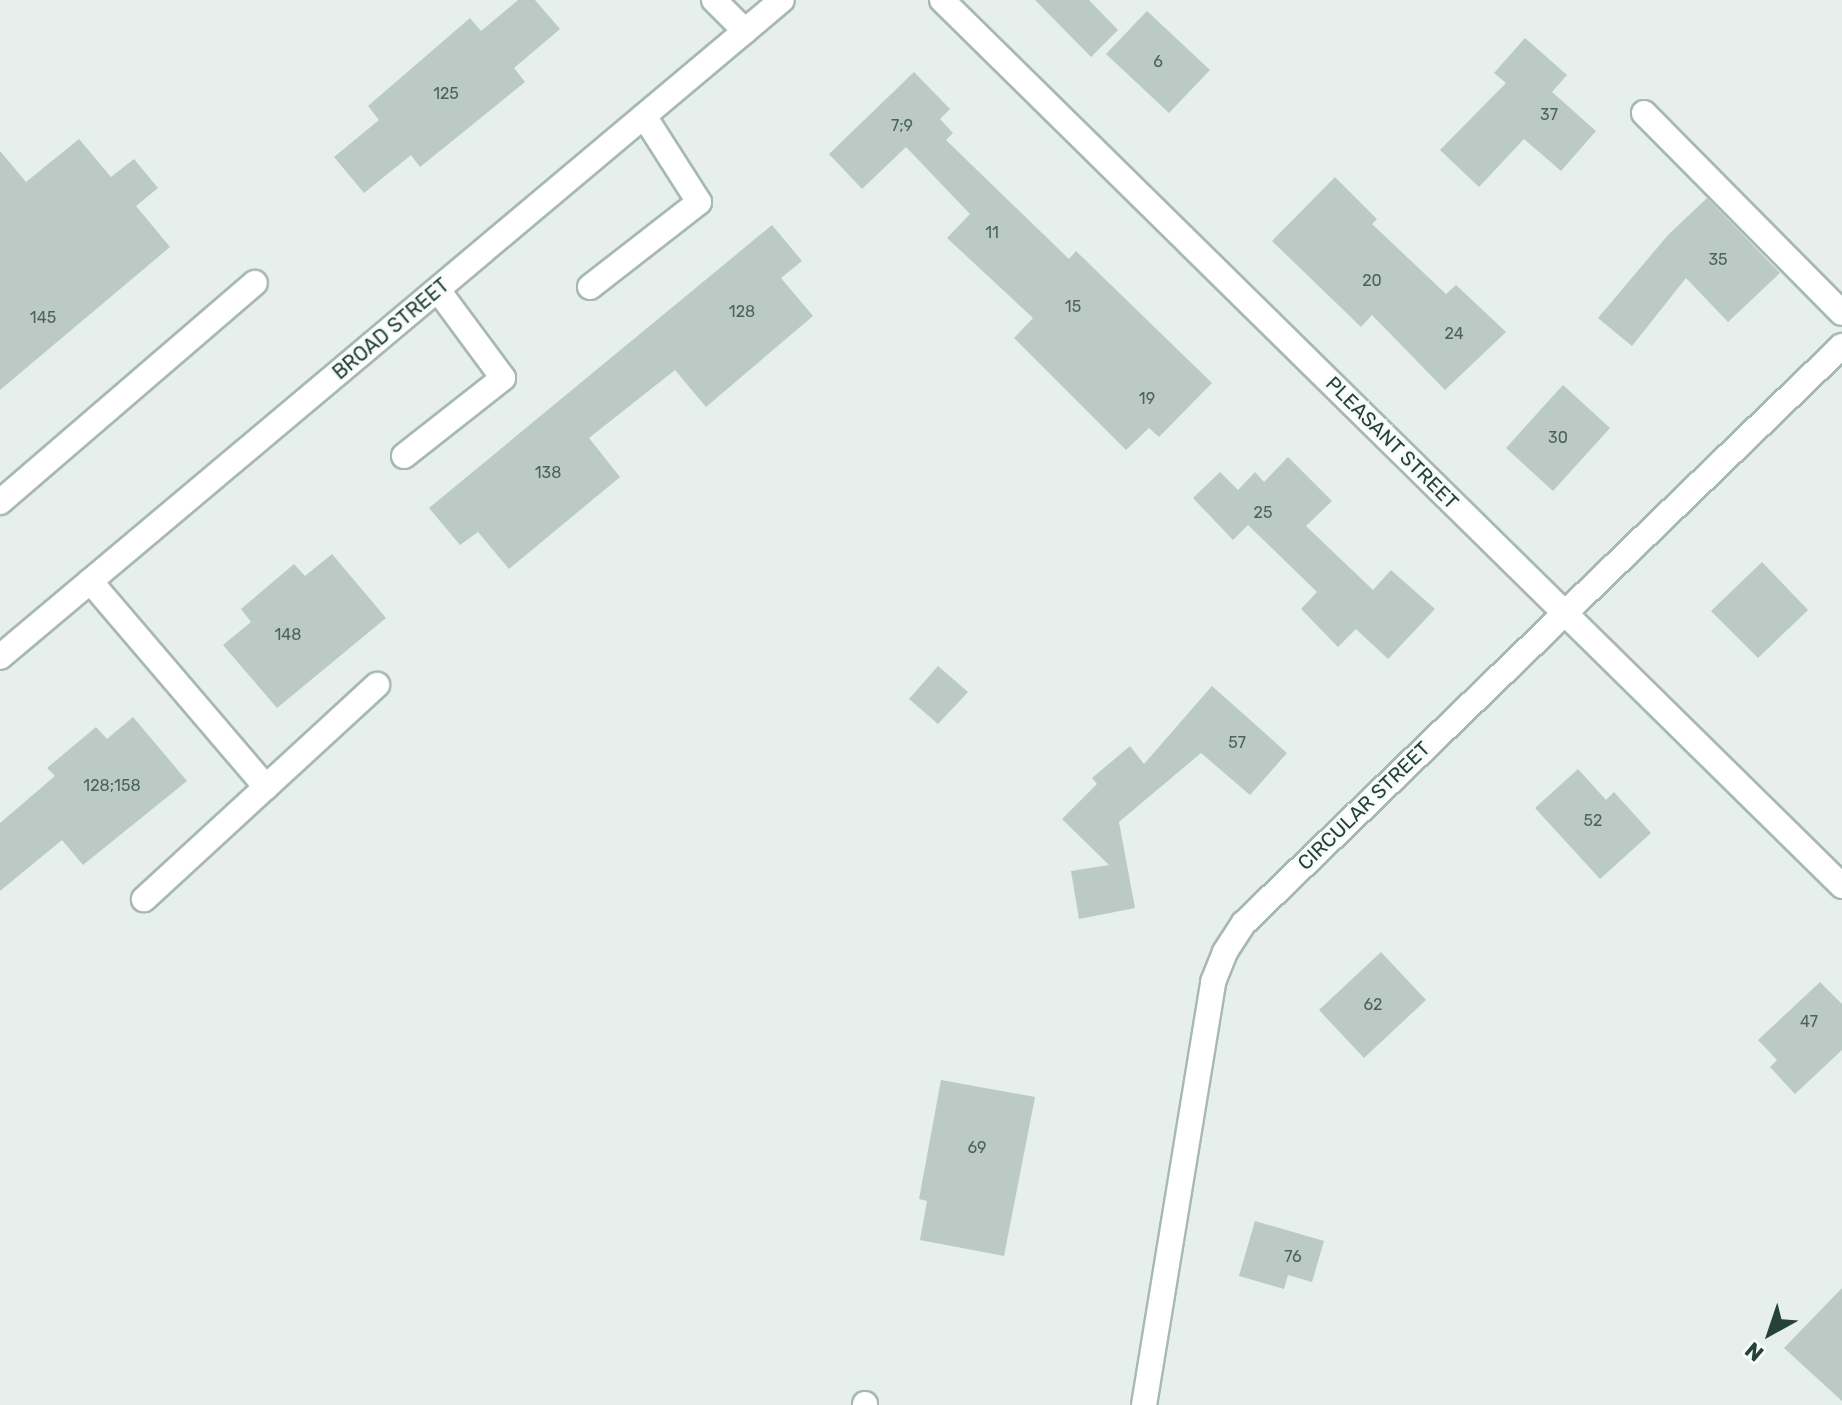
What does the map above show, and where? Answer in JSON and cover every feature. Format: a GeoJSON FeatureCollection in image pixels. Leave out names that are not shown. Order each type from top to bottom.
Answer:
{"type":"FeatureCollection","features":[{"type":"Feature","properties":{"kind":"street"},"geometry":{"type":"LineString","coordinates":[[714,0],[745,31]]}},
{"type":"Feature","properties":{"kind":"street","name":"BROAD STREET"},"geometry":{"type":"LineString","coordinates":[[0,657],[782,0]]}},
{"type":"Feature","properties":{"kind":"street","name":"PLEASANT STREET"},"geometry":{"type":"LineString","coordinates":[[942,0],[1842,886]]}},
{"type":"Feature","properties":{"kind":"street"},"geometry":{"type":"LineString","coordinates":[[1644,113],[1842,313]]}},
{"type":"Feature","properties":{"kind":"street"},"geometry":{"type":"LineString","coordinates":[[590,287],[699,202],[644,116]]}},
{"type":"Feature","properties":{"kind":"street"},"geometry":{"type":"LineString","coordinates":[[0,502],[255,283]]}},
{"type":"Feature","properties":{"kind":"street"},"geometry":{"type":"LineString","coordinates":[[404,456],[503,378],[438,290]]}},
{"type":"Feature","properties":{"kind":"street","name":"CIRCULAR STREET"},"geometry":{"type":"LineString","coordinates":[[1144,1405],[1213,982],[1225,952],[1244,923],[1842,346]]}},
{"type":"Feature","properties":{"kind":"street"},"geometry":{"type":"LineString","coordinates":[[90,581],[266,787]]}},
{"type":"Feature","properties":{"kind":"street"},"geometry":{"type":"LineString","coordinates":[[144,899],[377,685]]}},
{"type":"Feature","properties":{"kind":"building"},"geometry":{"type":"Polygon","coordinates":[[[518,0],[535,0],[560,29],[514,68],[525,82],[420,167],[411,155],[364,193],[334,157],[379,120],[368,106],[470,18],[481,31],[518,0]]]}},
{"type":"Feature","properties":{"kind":"building"},"geometry":{"type":"Polygon","coordinates":[[[1035,0],[1089,0],[1118,30],[1091,57],[1035,0]]]}},
{"type":"Feature","properties":{"kind":"building"},"geometry":{"type":"Polygon","coordinates":[[[1147,11],[1210,70],[1169,113],[1106,54],[1147,11]]]}},
{"type":"Feature","properties":{"kind":"building"},"geometry":{"type":"Polygon","coordinates":[[[1525,38],[1567,75],[1552,92],[1596,131],[1561,171],[1524,139],[1479,187],[1440,150],[1506,83],[1494,73],[1525,38]]]}},
{"type":"Feature","properties":{"kind":"building"},"geometry":{"type":"Polygon","coordinates":[[[914,72],[950,109],[940,119],[953,133],[946,140],[1069,259],[1076,251],[1212,383],[1159,437],[1149,428],[1126,450],[1014,338],[1033,318],[947,238],[970,214],[906,147],[862,189],[829,154],[914,72]]]}},
{"type":"Feature","properties":{"kind":"building"},"geometry":{"type":"Polygon","coordinates":[[[79,139],[111,177],[134,159],[158,188],[136,206],[170,247],[0,390],[0,151],[26,182],[79,139]]]}},
{"type":"Feature","properties":{"kind":"building"},"geometry":{"type":"Polygon","coordinates":[[[1335,177],[1377,219],[1372,224],[1446,294],[1456,285],[1506,332],[1445,390],[1372,315],[1361,327],[1272,241],[1335,177]]]}},
{"type":"Feature","properties":{"kind":"building"},"geometry":{"type":"Polygon","coordinates":[[[1707,198],[1780,273],[1728,322],[1686,278],[1632,346],[1598,318],[1668,235],[1707,198]]]}},
{"type":"Feature","properties":{"kind":"building"},"geometry":{"type":"Polygon","coordinates":[[[772,225],[802,261],[781,278],[813,316],[706,407],[675,370],[589,438],[620,477],[509,569],[478,532],[460,545],[429,508],[772,225]]]}},
{"type":"Feature","properties":{"kind":"building"},"geometry":{"type":"Polygon","coordinates":[[[1563,385],[1610,428],[1553,491],[1506,448],[1563,385]]]}},
{"type":"Feature","properties":{"kind":"building"},"geometry":{"type":"Polygon","coordinates":[[[1288,457],[1332,501],[1306,526],[1373,590],[1391,570],[1435,609],[1388,659],[1356,629],[1338,647],[1301,609],[1317,592],[1248,525],[1233,540],[1193,498],[1220,472],[1238,490],[1255,472],[1264,482],[1288,457]]]}},
{"type":"Feature","properties":{"kind":"building"},"geometry":{"type":"Polygon","coordinates":[[[332,554],[386,618],[277,708],[223,645],[251,622],[241,609],[294,564],[305,576],[332,554]]]}},
{"type":"Feature","properties":{"kind":"building"},"geometry":{"type":"Polygon","coordinates":[[[1762,562],[1808,610],[1758,658],[1711,611],[1762,562]]]}},
{"type":"Feature","properties":{"kind":"building"},"geometry":{"type":"Polygon","coordinates":[[[938,666],[968,692],[938,724],[909,699],[938,666]]]}},
{"type":"Feature","properties":{"kind":"building"},"geometry":{"type":"Polygon","coordinates":[[[1212,686],[1287,753],[1250,795],[1201,753],[1119,822],[1135,908],[1079,919],[1071,871],[1109,865],[1062,819],[1097,784],[1092,778],[1130,746],[1144,764],[1212,686]]]}},
{"type":"Feature","properties":{"kind":"building"},"geometry":{"type":"Polygon","coordinates":[[[133,717],[187,781],[83,865],[62,840],[0,891],[0,823],[55,776],[47,768],[96,727],[107,739],[133,717]]]}},
{"type":"Feature","properties":{"kind":"building"},"geometry":{"type":"Polygon","coordinates":[[[1578,769],[1606,800],[1614,792],[1651,833],[1600,879],[1535,808],[1578,769]]]}},
{"type":"Feature","properties":{"kind":"building"},"geometry":{"type":"Polygon","coordinates":[[[1381,952],[1426,1000],[1364,1058],[1319,1010],[1381,952]]]}},
{"type":"Feature","properties":{"kind":"building"},"geometry":{"type":"Polygon","coordinates":[[[1820,982],[1842,1004],[1842,1050],[1795,1094],[1770,1067],[1777,1060],[1758,1040],[1820,982]]]}},
{"type":"Feature","properties":{"kind":"building"},"geometry":{"type":"Polygon","coordinates":[[[941,1080],[1035,1097],[1004,1256],[920,1240],[927,1201],[919,1199],[941,1080]]]}},
{"type":"Feature","properties":{"kind":"building"},"geometry":{"type":"Polygon","coordinates":[[[1255,1221],[1324,1241],[1312,1282],[1288,1275],[1284,1289],[1239,1276],[1255,1221]]]}},
{"type":"Feature","properties":{"kind":"building"},"geometry":{"type":"Polygon","coordinates":[[[1842,1288],[1842,1401],[1784,1348],[1842,1288]]]}}]}
